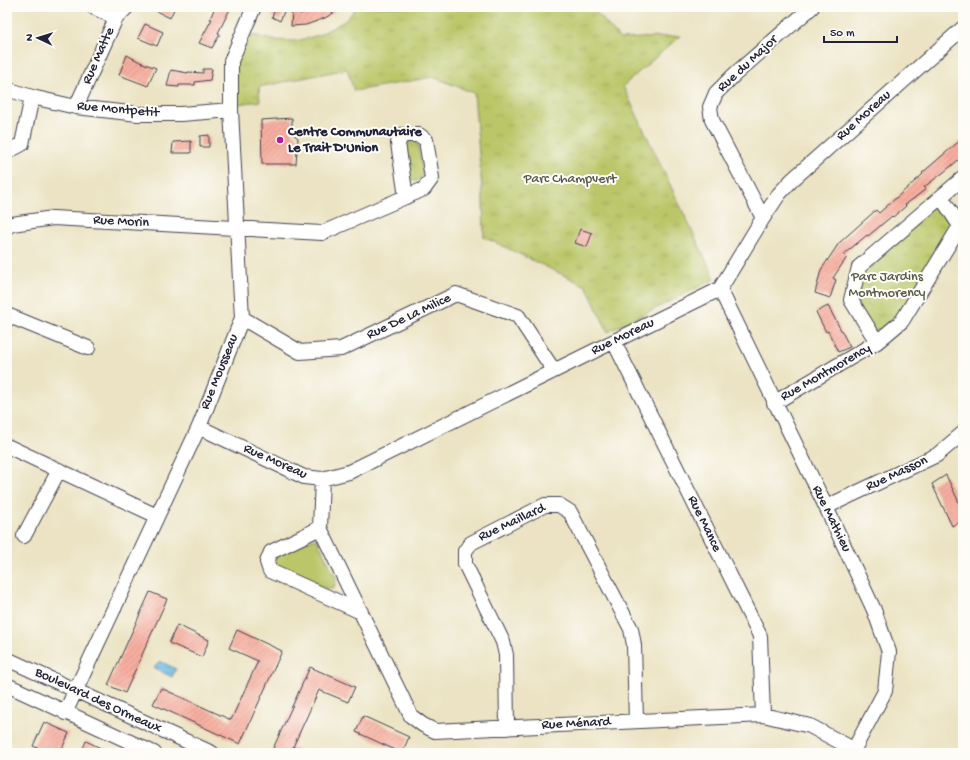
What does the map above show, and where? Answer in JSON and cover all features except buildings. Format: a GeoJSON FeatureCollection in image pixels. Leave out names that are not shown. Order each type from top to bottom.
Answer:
{"type":"FeatureCollection","features":[{"type":"Feature","properties":{"kind":"street"},"geometry":{"type":"LineString","coordinates":[[93,7],[116,18]]}},
{"type":"Feature","properties":{"kind":"street","name":"Rue Matte"},"geometry":{"type":"LineString","coordinates":[[76,107],[116,18],[127,7]]}},
{"type":"Feature","properties":{"kind":"street","name":"Rue Mousseau"},"geometry":{"type":"LineString","coordinates":[[66,713],[199,427],[242,318],[231,110],[231,61],[254,7]]}},
{"type":"Feature","properties":{"kind":"street","name":"Rue du Major"},"geometry":{"type":"LineString","coordinates":[[763,218],[712,120],[710,106],[716,93],[734,75],[812,7]]}},
{"type":"Feature","properties":{"kind":"street","name":"Rue Moreau"},"geometry":{"type":"LineString","coordinates":[[199,427],[304,477],[322,479],[349,472],[720,289],[763,218],[779,194],[792,180],[963,28]]}},
{"type":"Feature","properties":{"kind":"street","name":"Rue Montpetit"},"geometry":{"type":"LineString","coordinates":[[7,89],[32,98],[76,107],[138,114],[180,114],[231,110]]}},
{"type":"Feature","properties":{"kind":"street"},"geometry":{"type":"LineString","coordinates":[[7,152],[22,144],[32,98]]}},
{"type":"Feature","properties":{"kind":"street","name":"Rue Montmorency"},"geometry":{"type":"LineString","coordinates":[[877,342],[851,300],[859,267],[963,178]]}},
{"type":"Feature","properties":{"kind":"street","name":"Rue Morin"},"geometry":{"type":"LineString","coordinates":[[7,227],[12,224],[53,218],[322,233],[406,197]]}},
{"type":"Feature","properties":{"kind":"street","name":"Rue Montmorency"},"geometry":{"type":"LineString","coordinates":[[774,403],[877,342],[902,321],[960,226],[941,197]]}},
{"type":"Feature","properties":{"kind":"street","name":"Rue Mathieu"},"geometry":{"type":"LineString","coordinates":[[720,289],[774,403],[826,507],[874,610],[889,652],[885,691],[853,751]]}},
{"type":"Feature","properties":{"kind":"street","name":"Rue De La Milice"},"geometry":{"type":"LineString","coordinates":[[242,318],[300,352],[341,349],[456,294],[518,316],[554,371]]}},
{"type":"Feature","properties":{"kind":"street"},"geometry":{"type":"LineString","coordinates":[[7,315],[88,348]]}},
{"type":"Feature","properties":{"kind":"street","name":"Rue Mance"},"geometry":{"type":"LineString","coordinates":[[614,342],[760,636],[763,715]]}},
{"type":"Feature","properties":{"kind":"street","name":"Rue Masson"},"geometry":{"type":"LineString","coordinates":[[826,507],[937,455],[963,433]]}},
{"type":"Feature","properties":{"kind":"street"},"geometry":{"type":"LineString","coordinates":[[7,446],[157,516]]}},
{"type":"Feature","properties":{"kind":"street"},"geometry":{"type":"LineString","coordinates":[[24,536],[59,470]]}},
{"type":"Feature","properties":{"kind":"street","name":"Rue Ménard"},"geometry":{"type":"LineString","coordinates":[[322,479],[320,528],[411,716],[423,725],[435,731],[763,715],[810,726],[853,751]]}},
{"type":"Feature","properties":{"kind":"street","name":"Rue Maillard"},"geometry":{"type":"LineString","coordinates":[[507,728],[506,655],[503,642],[465,564],[465,552],[471,543],[545,505],[559,505],[570,512],[630,629],[634,645],[636,721]]}},
{"type":"Feature","properties":{"kind":"street"},"geometry":{"type":"LineString","coordinates":[[320,528],[271,552],[267,562],[270,571],[361,612]]}},
{"type":"Feature","properties":{"kind":"street","name":"Boulevard des Ormeaux"},"geometry":{"type":"LineString","coordinates":[[7,659],[212,753]]}},
{"type":"Feature","properties":{"kind":"street","name":"Boulevard des Ormeaux"},"geometry":{"type":"LineString","coordinates":[[7,685],[154,753]]}},
{"type":"Feature","properties":{"kind":"green space","name":"Parc Champvert"},"geometry":{"type":"Polygon","coordinates":[[[357,7],[592,7],[620,39],[680,36],[623,86],[715,279],[608,332],[586,286],[484,237],[483,202],[474,93],[433,77],[354,91],[347,69],[259,87],[260,101],[237,104],[234,61],[246,33],[272,40],[296,41],[319,35],[345,21],[357,7]]]}},
{"type":"Feature","properties":{"kind":"green space"},"geometry":{"type":"Polygon","coordinates":[[[417,141],[423,172],[420,179],[416,181],[410,179],[404,147],[405,142],[417,141]]]}},
{"type":"Feature","properties":{"kind":"green space","name":"Parc Jardins Montmorency"},"geometry":{"type":"Polygon","coordinates":[[[941,197],[960,226],[931,274],[877,342],[851,300],[859,267],[941,197]]]}},
{"type":"Feature","properties":{"kind":"green space"},"geometry":{"type":"Polygon","coordinates":[[[316,538],[336,578],[335,586],[332,589],[327,589],[280,569],[276,563],[275,558],[282,550],[316,538]]]}},
{"type":"Feature","properties":{"kind":"water"},"geometry":{"type":"Polygon","coordinates":[[[160,661],[176,669],[172,677],[154,668],[160,661]]]}},
{"type":"Feature","properties":{"kind":"place","name":"Centre Communautaire Le Trait D'Union"},"geometry":{"type":"Point","coordinates":[280,140]}}]}
